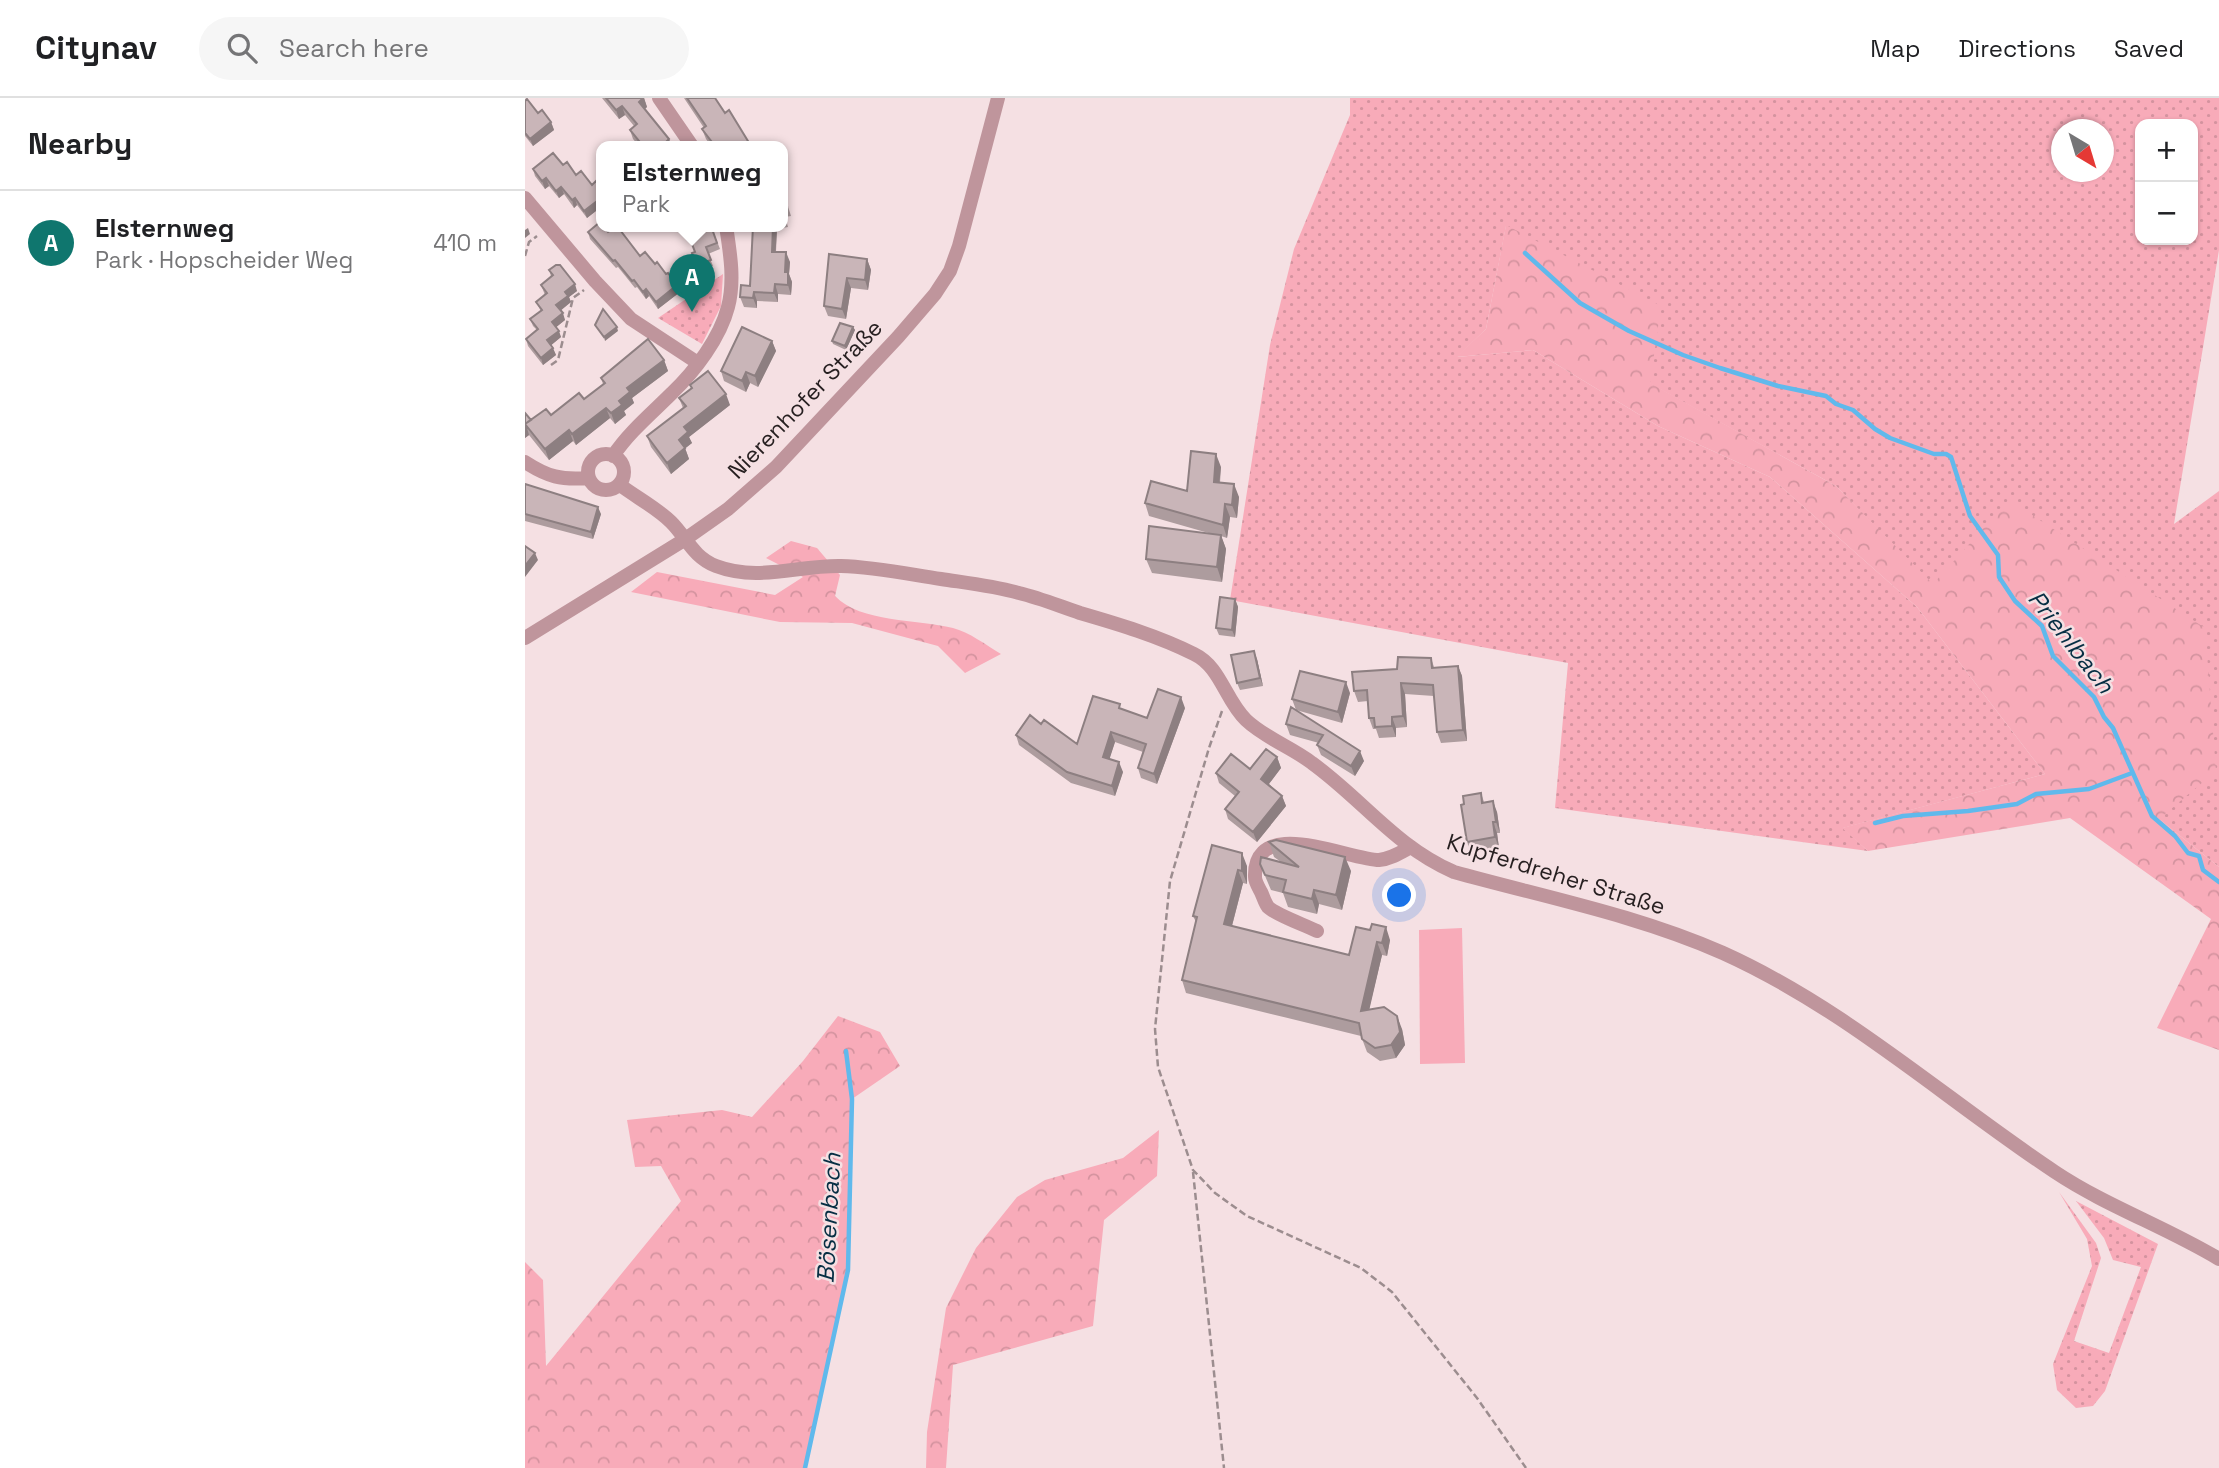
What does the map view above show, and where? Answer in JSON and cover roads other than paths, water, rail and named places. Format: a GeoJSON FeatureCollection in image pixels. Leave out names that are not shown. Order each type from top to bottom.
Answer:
{"type":"FeatureCollection","features":[{"type":"Feature","properties":{"kind":"street"},"geometry":{"type":"LineString","coordinates":[[659,98],[689,141]]}},
{"type":"Feature","properties":{"kind":"street","name":"Nierenhofer Straße"},"geometry":{"type":"LineString","coordinates":[[525,638],[684,540],[728,509],[776,467],[898,338],[935,294],[950,271],[998,98]]}},
{"type":"Feature","properties":{"kind":"street"},"geometry":{"type":"LineString","coordinates":[[525,198],[631,319],[698,363]]}},
{"type":"Feature","properties":{"kind":"street"},"geometry":{"type":"LineString","coordinates":[[613,456],[621,443],[677,388],[712,342],[729,307],[731,262],[727,232]]}},
{"type":"Feature","properties":{"kind":"street"},"geometry":{"type":"LineString","coordinates":[[613,456],[625,469],[625,476],[620,485],[613,489],[602,489],[588,478],[589,465],[594,458],[613,456]]}},
{"type":"Feature","properties":{"kind":"street"},"geometry":{"type":"LineString","coordinates":[[525,462],[544,474],[561,478],[588,478]]}},
{"type":"Feature","properties":{"kind":"street","name":"Kupferdreher Straße"},"geometry":{"type":"LineString","coordinates":[[620,485],[671,522],[701,559],[722,568],[745,574],[765,575],[805,567],[841,566],[884,570],[1018,592],[1119,624],[1196,654],[1210,665],[1236,710],[1248,722],[1342,785],[1409,848],[1429,860],[1454,872],[1631,919],[1694,941],[1751,966],[1881,1046],[2063,1177],[2219,1259]]}},
{"type":"Feature","properties":{"kind":"street"},"geometry":{"type":"LineString","coordinates":[[1317,931],[1269,908],[1255,879],[1258,860],[1266,850],[1275,845],[1299,843],[1381,860],[1398,855],[1409,848]]}},
{"type":"Feature","properties":{"kind":"waterway","name":"Priehlbach"},"geometry":{"type":"LineString","coordinates":[[1525,253],[1580,303],[1629,331],[1720,368],[1778,386],[1826,396],[1836,404],[1853,410],[1890,438],[1934,454],[1951,457],[1970,516],[1998,555],[1999,577],[2015,601],[2042,626],[2053,656],[2094,697],[2113,728],[2152,816],[2175,836],[2188,853],[2199,856],[2203,870],[2219,882]]}},
{"type":"Feature","properties":{"kind":"waterway"},"geometry":{"type":"LineString","coordinates":[[1875,823],[1903,816],[2017,804],[2036,794],[2089,789],[2132,773]]}},
{"type":"Feature","properties":{"kind":"waterway","name":"Bösenbach"},"geometry":{"type":"LineString","coordinates":[[805,1468],[848,1270],[852,1099],[846,1051]]}},
{"type":"Feature","properties":{"kind":"place","name":"Elsternweg"},"geometry":{"type":"Point","coordinates":[692,312]}}]}
